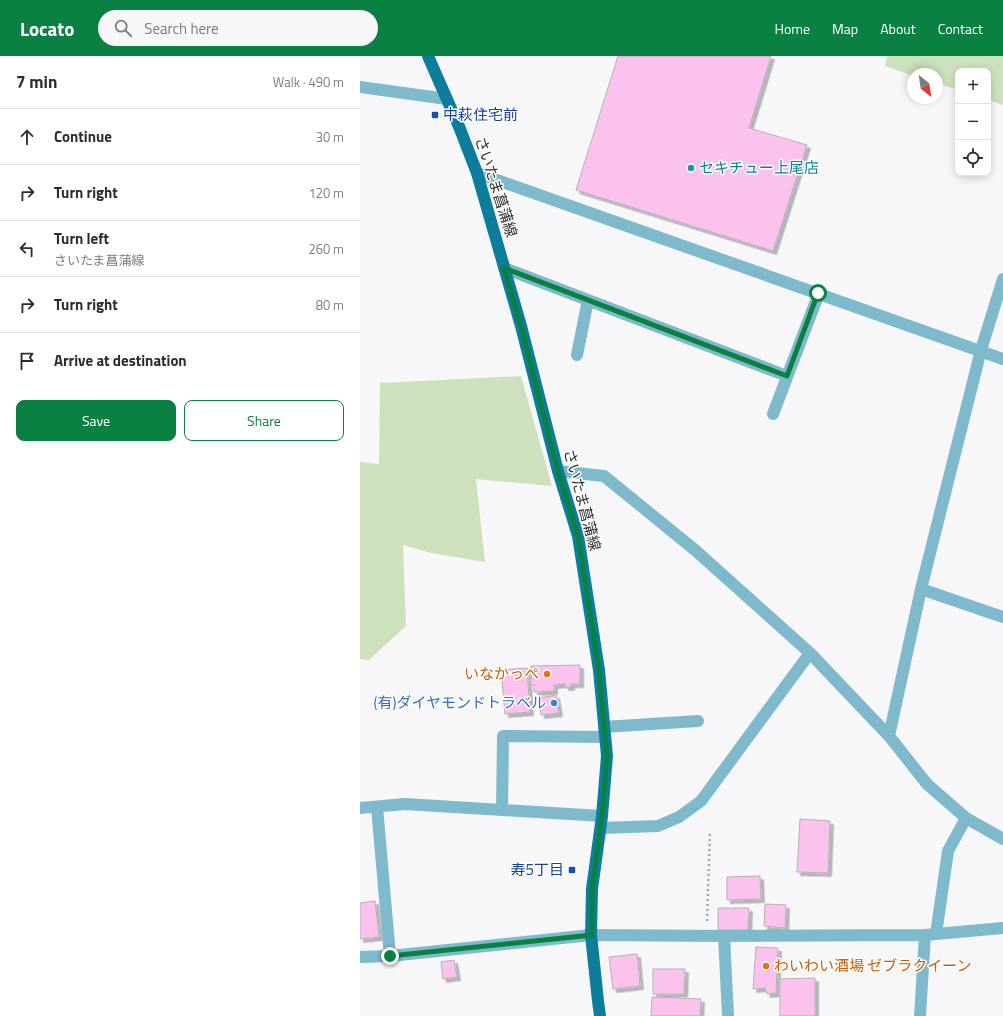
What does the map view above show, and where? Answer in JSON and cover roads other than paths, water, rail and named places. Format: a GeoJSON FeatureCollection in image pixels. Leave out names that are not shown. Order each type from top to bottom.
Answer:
{"type":"FeatureCollection","features":[{"type":"Feature","properties":{"kind":"main road","name":"さいたま菖蒲線"},"geometry":{"type":"LineString","coordinates":[[428,56],[460,129],[477,173],[521,326],[558,471],[578,536],[599,670],[607,756],[602,816],[592,889],[592,935],[600,1016]]}},
{"type":"Feature","properties":{"kind":"street"},"geometry":{"type":"LineString","coordinates":[[360,87],[447,98]]}},
{"type":"Feature","properties":{"kind":"street"},"geometry":{"type":"LineString","coordinates":[[477,173],[1003,359]]}},
{"type":"Feature","properties":{"kind":"street"},"geometry":{"type":"LineString","coordinates":[[504,268],[787,376]]}},
{"type":"Feature","properties":{"kind":"street"},"geometry":{"type":"LineString","coordinates":[[888,736],[921,590],[981,350],[1003,279]]}},
{"type":"Feature","properties":{"kind":"street"},"geometry":{"type":"LineString","coordinates":[[773,414],[818,293]]}},
{"type":"Feature","properties":{"kind":"street"},"geometry":{"type":"LineString","coordinates":[[577,355],[588,300]]}},
{"type":"Feature","properties":{"kind":"street"},"geometry":{"type":"LineString","coordinates":[[558,471],[604,476],[695,550],[810,653],[888,736],[927,784],[966,818],[1003,839]]}},
{"type":"Feature","properties":{"kind":"street"},"geometry":{"type":"LineString","coordinates":[[921,590],[1003,617]]}},
{"type":"Feature","properties":{"kind":"street"},"geometry":{"type":"LineString","coordinates":[[600,828],[658,826],[679,817],[702,801],[810,653]]}},
{"type":"Feature","properties":{"kind":"street"},"geometry":{"type":"LineString","coordinates":[[502,810],[503,736],[605,732],[698,721]]}},
{"type":"Feature","properties":{"kind":"street"},"geometry":{"type":"LineString","coordinates":[[360,808],[404,804],[602,816]]}},
{"type":"Feature","properties":{"kind":"street"},"geometry":{"type":"LineString","coordinates":[[377,807],[390,956]]}},
{"type":"Feature","properties":{"kind":"street"},"geometry":{"type":"LineString","coordinates":[[920,1016],[930,934],[948,850],[966,818]]}},
{"type":"Feature","properties":{"kind":"street"},"geometry":{"type":"LineString","coordinates":[[360,957],[390,956],[592,935],[724,936],[930,934],[1003,928]]}},
{"type":"Feature","properties":{"kind":"street"},"geometry":{"type":"LineString","coordinates":[[724,936],[728,1016]]}},
{"type":"Feature","properties":{"kind":"place","name":"中萩住宅前"},"geometry":{"type":"Point","coordinates":[435,115]}},
{"type":"Feature","properties":{"kind":"place","name":"セキチュー上尾店"},"geometry":{"type":"Point","coordinates":[691,168]}},
{"type":"Feature","properties":{"kind":"place","name":"いなかっぺ"},"geometry":{"type":"Point","coordinates":[547,674]}},
{"type":"Feature","properties":{"kind":"place","name":"(有)ダイヤモンドトラベル"},"geometry":{"type":"Point","coordinates":[554,703]}},
{"type":"Feature","properties":{"kind":"place","name":"寿5丁目"},"geometry":{"type":"Point","coordinates":[572,870]}},
{"type":"Feature","properties":{"kind":"place","name":"わいわい酒場 ゼブラクイーン"},"geometry":{"type":"Point","coordinates":[766,966]}}]}
